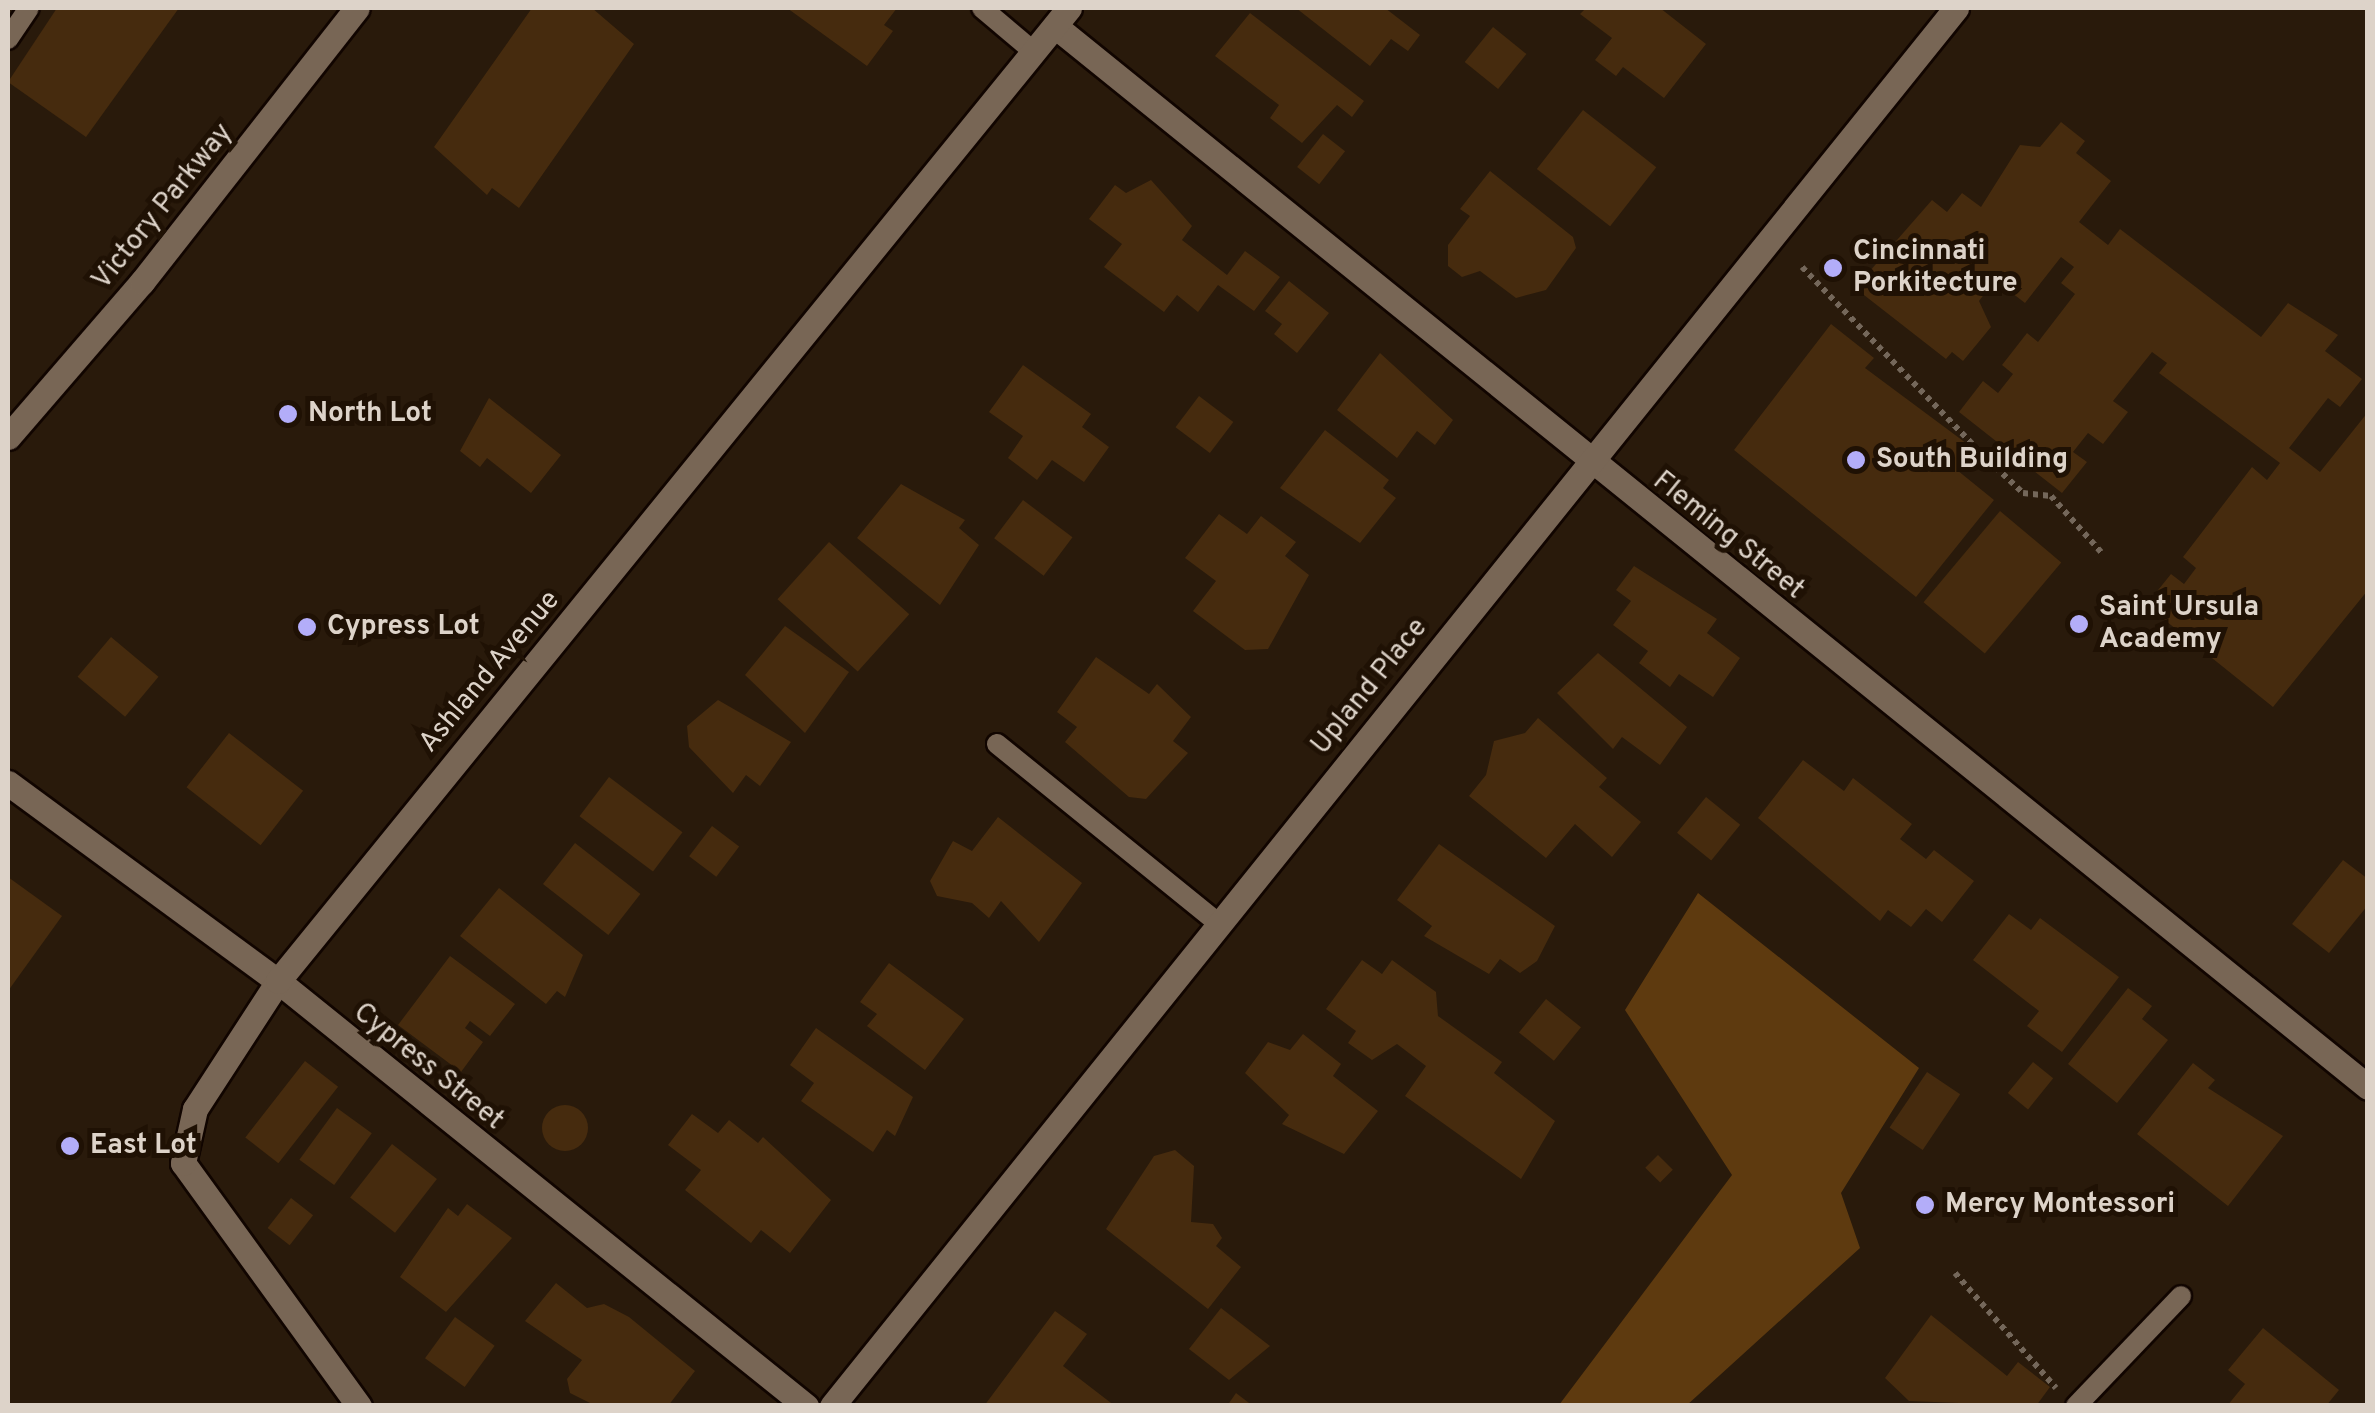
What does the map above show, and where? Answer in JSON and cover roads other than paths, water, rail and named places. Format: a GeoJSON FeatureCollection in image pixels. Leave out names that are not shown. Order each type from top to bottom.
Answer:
{"type":"FeatureCollection","features":[{"type":"Feature","properties":{"kind":"street","name":"Victory Parkway"},"geometry":{"type":"LineString","coordinates":[[8,437],[357,8]]}},
{"type":"Feature","properties":{"kind":"street","name":"Upland Place"},"geometry":{"type":"LineString","coordinates":[[832,1406],[1956,8]]}},
{"type":"Feature","properties":{"kind":"street","name":"Ashland Avenue"},"geometry":{"type":"LineString","coordinates":[[359,1406],[183,1163],[195,1108],[278,980],[1062,17]]}},
{"type":"Feature","properties":{"kind":"street","name":"Fleming Street"},"geometry":{"type":"LineString","coordinates":[[1062,17],[1588,462],[2368,1087]]}},
{"type":"Feature","properties":{"kind":"street","name":"Cypress Street"},"geometry":{"type":"LineString","coordinates":[[8,783],[278,980],[806,1406]]}},
{"type":"Feature","properties":{"kind":"lane"},"geometry":{"type":"LineString","coordinates":[[8,40],[30,8]]}},
{"type":"Feature","properties":{"kind":"lane"},"geometry":{"type":"LineString","coordinates":[[982,8],[1034,52]]}},
{"type":"Feature","properties":{"kind":"lane"},"geometry":{"type":"LineString","coordinates":[[997,744],[1219,924]]}},
{"type":"Feature","properties":{"kind":"lane"},"geometry":{"type":"LineString","coordinates":[[2070,1402],[2182,1296]]}},
{"type":"Feature","properties":{"kind":"place","name":"Cincinnati Porkitecture"},"geometry":{"type":"Point","coordinates":[1833,268]}},
{"type":"Feature","properties":{"kind":"place","name":"North Lot"},"geometry":{"type":"Point","coordinates":[288,414]}},
{"type":"Feature","properties":{"kind":"place","name":"South Building"},"geometry":{"type":"Point","coordinates":[1856,460]}},
{"type":"Feature","properties":{"kind":"place","name":"Saint Ursula Academy"},"geometry":{"type":"Point","coordinates":[2079,624]}},
{"type":"Feature","properties":{"kind":"place","name":"Cypress Lot"},"geometry":{"type":"Point","coordinates":[307,627]}},
{"type":"Feature","properties":{"kind":"place","name":"East Lot"},"geometry":{"type":"Point","coordinates":[70,1146]}},
{"type":"Feature","properties":{"kind":"place","name":"Mercy Montessori"},"geometry":{"type":"Point","coordinates":[1925,1205]}}]}
